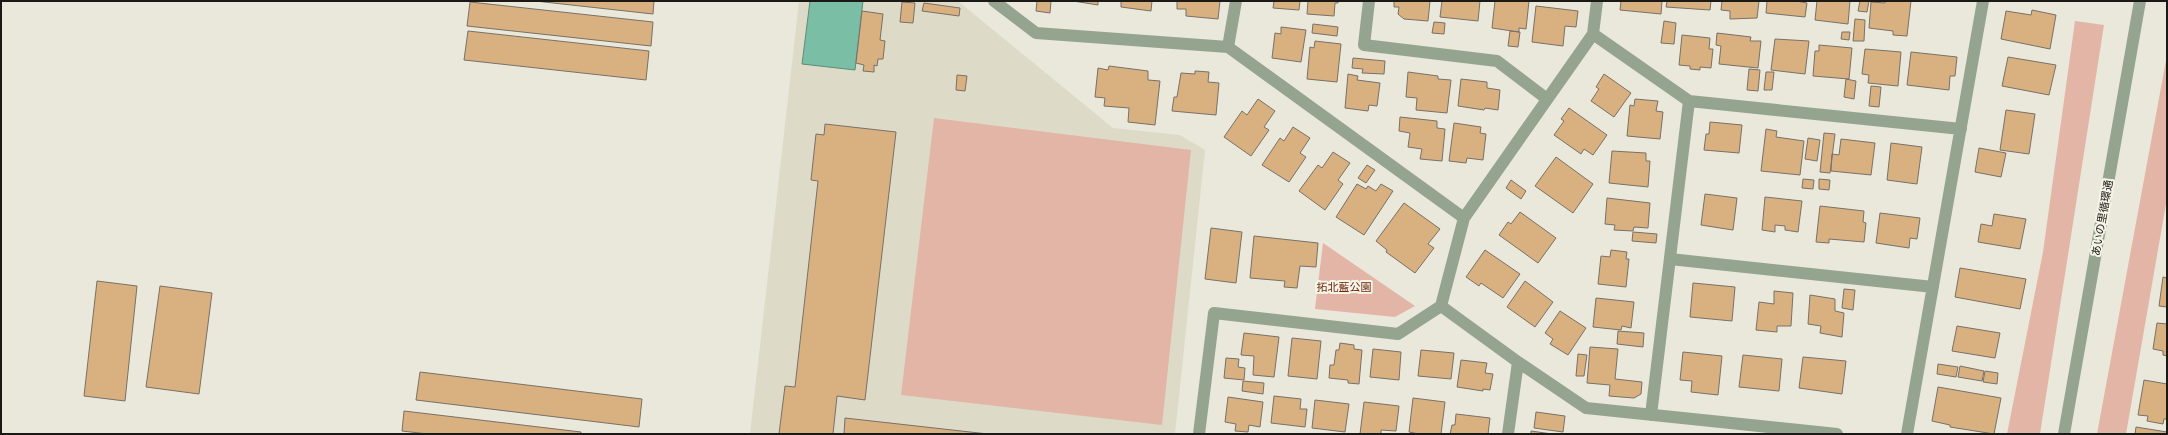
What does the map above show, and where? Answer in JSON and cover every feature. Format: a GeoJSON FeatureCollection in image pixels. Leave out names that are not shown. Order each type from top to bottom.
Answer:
{"type":"FeatureCollection","features":[{"type":"Feature","properties":{"kind":"street"},"geometry":{"type":"LineString","coordinates":[[994,1],[1036,33],[1228,47],[1464,218]]}},
{"type":"Feature","properties":{"kind":"street"},"geometry":{"type":"LineString","coordinates":[[1228,47],[1236,1]]}},
{"type":"Feature","properties":{"kind":"street"},"geometry":{"type":"LineString","coordinates":[[1369,1],[1364,45],[1497,61],[1547,99]]}},
{"type":"Feature","properties":{"kind":"street"},"geometry":{"type":"LineString","coordinates":[[1199,434],[1214,313],[1398,334],[1441,306],[1464,218],[1593,34],[1598,1]]}},
{"type":"Feature","properties":{"kind":"street"},"geometry":{"type":"LineString","coordinates":[[1907,434],[1983,1]]}},
{"type":"Feature","properties":{"kind":"street","name":"あいの里循環通"},"geometry":{"type":"LineString","coordinates":[[2064,434],[2140,1]]}},
{"type":"Feature","properties":{"kind":"street"},"geometry":{"type":"LineString","coordinates":[[1593,34],[1689,101],[1961,129]]}},
{"type":"Feature","properties":{"kind":"street"},"geometry":{"type":"LineString","coordinates":[[1651,415],[1689,101]]}},
{"type":"Feature","properties":{"kind":"street"},"geometry":{"type":"LineString","coordinates":[[1670,259],[1933,287]]}},
{"type":"Feature","properties":{"kind":"street"},"geometry":{"type":"LineString","coordinates":[[1441,306],[1518,362],[1586,408],[1837,434]]}},
{"type":"Feature","properties":{"kind":"street"},"geometry":{"type":"LineString","coordinates":[[1508,434],[1518,362]]}},
{"type":"Feature","properties":{"kind":"shaded area"},"geometry":{"type":"Polygon","coordinates":[[[799,1],[958,1],[1113,128],[1180,135],[1205,150],[1175,434],[750,434],[799,1]]]}},
{"type":"Feature","properties":{"kind":"shaded area"},"geometry":{"type":"Polygon","coordinates":[[[810,1],[863,1],[855,70],[802,64],[810,1]]]}},
{"type":"Feature","properties":{"kind":"green space"},"geometry":{"type":"Polygon","coordinates":[[[2075,21],[2104,25],[2040,434],[2007,434],[2043,252],[2075,21]]]}},
{"type":"Feature","properties":{"kind":"green space"},"geometry":{"type":"Polygon","coordinates":[[[2167,55],[2167,198],[2126,434],[2097,434],[2167,55]]]}},
{"type":"Feature","properties":{"kind":"green space"},"geometry":{"type":"Polygon","coordinates":[[[934,118],[1191,150],[1162,425],[901,395],[934,118]]]}},
{"type":"Feature","properties":{"kind":"green space","name":"拓北藍公園"},"geometry":{"type":"Polygon","coordinates":[[[1323,243],[1415,306],[1395,317],[1315,309],[1323,243]]]}},
{"type":"Feature","properties":{"kind":"building"},"geometry":{"type":"Polygon","coordinates":[[[535,1],[654,1],[653,14],[535,1]]]}},
{"type":"Feature","properties":{"kind":"building"},"geometry":{"type":"Polygon","coordinates":[[[1037,1],[1051,1],[1050,13],[1036,11],[1037,1]]]}},
{"type":"Feature","properties":{"kind":"building"},"geometry":{"type":"Polygon","coordinates":[[[1073,1],[1098,1],[1098,5],[1073,1]]]}},
{"type":"Feature","properties":{"kind":"building"},"geometry":{"type":"Polygon","coordinates":[[[1121,1],[1152,1],[1151,11],[1121,7],[1121,1]]]}},
{"type":"Feature","properties":{"kind":"building"},"geometry":{"type":"Polygon","coordinates":[[[1177,1],[1220,1],[1218,19],[1186,16],[1186,9],[1177,9],[1177,1]]]}},
{"type":"Feature","properties":{"kind":"building"},"geometry":{"type":"Polygon","coordinates":[[[1274,1],[1300,1],[1299,10],[1273,8],[1274,1]]]}},
{"type":"Feature","properties":{"kind":"building"},"geometry":{"type":"Polygon","coordinates":[[[1308,1],[1338,1],[1338,3],[1335,3],[1334,16],[1307,14],[1308,1]]]}},
{"type":"Feature","properties":{"kind":"building"},"geometry":{"type":"Polygon","coordinates":[[[1394,1],[1430,1],[1428,21],[1404,19],[1398,14],[1399,7],[1394,7],[1394,1]]]}},
{"type":"Feature","properties":{"kind":"building"},"geometry":{"type":"Polygon","coordinates":[[[1442,1],[1480,1],[1478,21],[1440,17],[1442,1]]]}},
{"type":"Feature","properties":{"kind":"building"},"geometry":{"type":"Polygon","coordinates":[[[1495,1],[1529,1],[1526,29],[1519,28],[1519,32],[1492,28],[1495,1]]]}},
{"type":"Feature","properties":{"kind":"building"},"geometry":{"type":"Polygon","coordinates":[[[1621,1],[1662,1],[1661,14],[1620,10],[1621,1]]]}},
{"type":"Feature","properties":{"kind":"building"},"geometry":{"type":"Polygon","coordinates":[[[1667,1],[1711,1],[1710,10],[1666,7],[1667,1]]]}},
{"type":"Feature","properties":{"kind":"building"},"geometry":{"type":"Polygon","coordinates":[[[1722,1],[1759,1],[1757,18],[1730,19],[1730,11],[1721,10],[1722,1]]]}},
{"type":"Feature","properties":{"kind":"building"},"geometry":{"type":"Polygon","coordinates":[[[1767,1],[1796,1],[1807,3],[1805,17],[1766,13],[1767,1]]]}},
{"type":"Feature","properties":{"kind":"building"},"geometry":{"type":"Polygon","coordinates":[[[1817,1],[1850,1],[1848,24],[1815,20],[1817,1]]]}},
{"type":"Feature","properties":{"kind":"building"},"geometry":{"type":"Polygon","coordinates":[[[1860,1],[1869,1],[1867,12],[1858,11],[1860,1]]]}},
{"type":"Feature","properties":{"kind":"building"},"geometry":{"type":"Polygon","coordinates":[[[1885,1],[1911,1],[1907,36],[1893,35],[1893,31],[1869,28],[1871,2],[1885,3],[1885,1]]]}},
{"type":"Feature","properties":{"kind":"building"},"geometry":{"type":"Polygon","coordinates":[[[470,2],[653,22],[651,46],[467,26],[470,2]]]}},
{"type":"Feature","properties":{"kind":"building"},"geometry":{"type":"Polygon","coordinates":[[[902,2],[915,3],[913,23],[900,22],[902,2]]]}},
{"type":"Feature","properties":{"kind":"building"},"geometry":{"type":"Polygon","coordinates":[[[924,3],[960,8],[959,16],[922,11],[924,3]]]}},
{"type":"Feature","properties":{"kind":"building"},"geometry":{"type":"Polygon","coordinates":[[[1536,6],[1578,11],[1576,27],[1565,26],[1563,46],[1532,42],[1536,6]]]}},
{"type":"Feature","properties":{"kind":"building"},"geometry":{"type":"Polygon","coordinates":[[[2032,10],[2056,15],[2050,49],[2001,39],[2006,11],[2031,15],[2032,10]]]}},
{"type":"Feature","properties":{"kind":"building"},"geometry":{"type":"Polygon","coordinates":[[[862,11],[883,14],[880,40],[885,41],[883,59],[878,59],[877,66],[874,65],[874,72],[863,71],[864,65],[856,63],[862,11]]]}},
{"type":"Feature","properties":{"kind":"building"},"geometry":{"type":"Polygon","coordinates":[[[1855,19],[1865,20],[1864,41],[1853,41],[1855,19]]]}},
{"type":"Feature","properties":{"kind":"building"},"geometry":{"type":"Polygon","coordinates":[[[1664,21],[1676,23],[1674,44],[1661,43],[1664,21]]]}},
{"type":"Feature","properties":{"kind":"building"},"geometry":{"type":"Polygon","coordinates":[[[1434,22],[1445,23],[1444,34],[1432,33],[1434,22]]]}},
{"type":"Feature","properties":{"kind":"building"},"geometry":{"type":"Polygon","coordinates":[[[1313,24],[1338,27],[1337,36],[1312,33],[1313,24]]]}},
{"type":"Feature","properties":{"kind":"building"},"geometry":{"type":"Polygon","coordinates":[[[1281,27],[1306,30],[1301,62],[1272,58],[1275,33],[1281,34],[1281,27]]]}},
{"type":"Feature","properties":{"kind":"building"},"geometry":{"type":"Polygon","coordinates":[[[468,31],[649,51],[646,80],[464,60],[468,31]]]}},
{"type":"Feature","properties":{"kind":"building"},"geometry":{"type":"Polygon","coordinates":[[[1510,31],[1520,32],[1518,47],[1508,46],[1510,31]]]}},
{"type":"Feature","properties":{"kind":"building"},"geometry":{"type":"Polygon","coordinates":[[[1842,32],[1850,32],[1849,40],[1841,39],[1842,32]]]}},
{"type":"Feature","properties":{"kind":"building"},"geometry":{"type":"Polygon","coordinates":[[[1717,33],[1751,37],[1750,41],[1761,41],[1758,68],[1719,64],[1721,46],[1716,45],[1717,33]]]}},
{"type":"Feature","properties":{"kind":"building"},"geometry":{"type":"Polygon","coordinates":[[[1682,35],[1710,38],[1709,49],[1713,49],[1711,68],[1700,67],[1700,70],[1690,69],[1690,66],[1679,65],[1682,35]]]}},
{"type":"Feature","properties":{"kind":"building"},"geometry":{"type":"Polygon","coordinates":[[[1775,39],[1809,41],[1805,74],[1771,70],[1775,39]]]}},
{"type":"Feature","properties":{"kind":"building"},"geometry":{"type":"Polygon","coordinates":[[[1315,41],[1341,44],[1337,82],[1307,79],[1310,47],[1314,48],[1315,41]]]}},
{"type":"Feature","properties":{"kind":"building"},"geometry":{"type":"Polygon","coordinates":[[[1819,45],[1852,48],[1849,79],[1813,76],[1815,51],[1819,51],[1819,45]]]}},
{"type":"Feature","properties":{"kind":"building"},"geometry":{"type":"Polygon","coordinates":[[[1865,49],[1901,52],[1898,86],[1868,83],[1869,75],[1862,74],[1865,49]]]}},
{"type":"Feature","properties":{"kind":"building"},"geometry":{"type":"Polygon","coordinates":[[[1911,52],[1957,57],[1955,76],[1950,76],[1949,90],[1907,85],[1911,52]]]}},
{"type":"Feature","properties":{"kind":"building"},"geometry":{"type":"Polygon","coordinates":[[[2008,57],[2056,65],[2049,95],[2002,86],[2008,57]]]}},
{"type":"Feature","properties":{"kind":"building"},"geometry":{"type":"Polygon","coordinates":[[[1353,58],[1385,61],[1384,74],[1362,73],[1363,69],[1352,68],[1353,58]]]}},
{"type":"Feature","properties":{"kind":"building"},"geometry":{"type":"Polygon","coordinates":[[[1109,66],[1148,71],[1148,80],[1160,81],[1155,125],[1128,122],[1129,108],[1104,106],[1105,98],[1095,97],[1098,68],[1108,70],[1109,66]]]}},
{"type":"Feature","properties":{"kind":"building"},"geometry":{"type":"Polygon","coordinates":[[[1749,69],[1760,70],[1758,91],[1747,90],[1749,69]]]}},
{"type":"Feature","properties":{"kind":"building"},"geometry":{"type":"Polygon","coordinates":[[[1195,71],[1209,72],[1208,82],[1219,83],[1216,115],[1172,111],[1174,97],[1177,97],[1181,73],[1195,74],[1195,71]]]}},
{"type":"Feature","properties":{"kind":"building"},"geometry":{"type":"Polygon","coordinates":[[[1408,72],[1438,76],[1438,79],[1451,80],[1447,113],[1416,110],[1417,98],[1406,97],[1408,72]]]}},
{"type":"Feature","properties":{"kind":"building"},"geometry":{"type":"Polygon","coordinates":[[[1766,72],[1774,72],[1772,90],[1764,90],[1766,72]]]}},
{"type":"Feature","properties":{"kind":"building"},"geometry":{"type":"Polygon","coordinates":[[[1348,74],[1358,76],[1357,80],[1380,83],[1377,106],[1369,105],[1368,111],[1345,108],[1348,74]]]}},
{"type":"Feature","properties":{"kind":"building"},"geometry":{"type":"Polygon","coordinates":[[[1604,74],[1631,93],[1614,117],[1591,101],[1599,89],[1596,87],[1604,74]]]}},
{"type":"Feature","properties":{"kind":"building"},"geometry":{"type":"Polygon","coordinates":[[[957,75],[967,76],[965,91],[956,90],[957,75]]]}},
{"type":"Feature","properties":{"kind":"building"},"geometry":{"type":"Polygon","coordinates":[[[1461,79],[1487,82],[1487,88],[1500,90],[1498,110],[1485,108],[1484,110],[1458,106],[1461,79]]]}},
{"type":"Feature","properties":{"kind":"building"},"geometry":{"type":"Polygon","coordinates":[[[1846,79],[1856,81],[1854,99],[1844,97],[1846,79]]]}},
{"type":"Feature","properties":{"kind":"building"},"geometry":{"type":"Polygon","coordinates":[[[1871,86],[1881,87],[1879,107],[1869,106],[1871,86]]]}},
{"type":"Feature","properties":{"kind":"building"},"geometry":{"type":"Polygon","coordinates":[[[1258,99],[1275,111],[1264,127],[1269,130],[1251,156],[1224,137],[1242,111],[1247,115],[1258,99]]]}},
{"type":"Feature","properties":{"kind":"building"},"geometry":{"type":"Polygon","coordinates":[[[1635,99],[1658,101],[1656,111],[1663,112],[1660,139],[1627,136],[1630,105],[1634,106],[1635,99]]]}},
{"type":"Feature","properties":{"kind":"building"},"geometry":{"type":"Polygon","coordinates":[[[1569,108],[1607,135],[1593,155],[1584,149],[1581,154],[1554,135],[1564,121],[1561,119],[1569,108]]]}},
{"type":"Feature","properties":{"kind":"building"},"geometry":{"type":"Polygon","coordinates":[[[2006,110],[2035,114],[2029,154],[2000,150],[2006,110]]]}},
{"type":"Feature","properties":{"kind":"building"},"geometry":{"type":"Polygon","coordinates":[[[1400,117],[1437,121],[1437,128],[1445,129],[1442,161],[1420,159],[1422,149],[1408,147],[1410,133],[1399,131],[1400,117]]]}},
{"type":"Feature","properties":{"kind":"building"},"geometry":{"type":"Polygon","coordinates":[[[1710,122],[1742,125],[1739,153],[1704,150],[1706,134],[1709,134],[1710,122]]]}},
{"type":"Feature","properties":{"kind":"building"},"geometry":{"type":"Polygon","coordinates":[[[1454,123],[1481,127],[1480,133],[1486,134],[1483,160],[1467,158],[1466,163],[1449,161],[1454,123]]]}},
{"type":"Feature","properties":{"kind":"building"},"geometry":{"type":"Polygon","coordinates":[[[825,124],[896,132],[865,400],[837,396],[833,434],[779,434],[785,386],[795,387],[818,181],[811,180],[816,134],[824,135],[825,124]]]}},
{"type":"Feature","properties":{"kind":"building"},"geometry":{"type":"Polygon","coordinates":[[[1293,127],[1310,138],[1300,153],[1306,157],[1289,182],[1262,165],[1280,138],[1284,141],[1293,127]]]}},
{"type":"Feature","properties":{"kind":"building"},"geometry":{"type":"Polygon","coordinates":[[[1766,129],[1777,131],[1776,137],[1804,141],[1800,175],[1761,171],[1766,129]]]}},
{"type":"Feature","properties":{"kind":"building"},"geometry":{"type":"Polygon","coordinates":[[[1824,133],[1835,134],[1830,173],[1820,172],[1824,133]]]}},
{"type":"Feature","properties":{"kind":"building"},"geometry":{"type":"Polygon","coordinates":[[[1808,138],[1820,140],[1817,161],[1805,159],[1808,138]]]}},
{"type":"Feature","properties":{"kind":"building"},"geometry":{"type":"Polygon","coordinates":[[[1841,139],[1875,143],[1871,175],[1831,171],[1832,154],[1839,155],[1841,139]]]}},
{"type":"Feature","properties":{"kind":"building"},"geometry":{"type":"Polygon","coordinates":[[[1891,143],[1922,147],[1917,184],[1887,180],[1891,143]]]}},
{"type":"Feature","properties":{"kind":"building"},"geometry":{"type":"Polygon","coordinates":[[[1979,148],[2006,153],[2001,177],[1975,172],[1979,148]]]}},
{"type":"Feature","properties":{"kind":"building"},"geometry":{"type":"Polygon","coordinates":[[[1612,151],[1646,153],[1646,161],[1650,161],[1648,187],[1609,183],[1612,151]]]}},
{"type":"Feature","properties":{"kind":"building"},"geometry":{"type":"Polygon","coordinates":[[[1333,152],[1350,163],[1338,180],[1343,184],[1325,210],[1299,191],[1318,165],[1322,168],[1333,152]]]}},
{"type":"Feature","properties":{"kind":"building"},"geometry":{"type":"Polygon","coordinates":[[[1556,157],[1593,184],[1573,213],[1535,186],[1556,157]]]}},
{"type":"Feature","properties":{"kind":"building"},"geometry":{"type":"Polygon","coordinates":[[[1367,165],[1375,170],[1366,183],[1358,178],[1367,165]]]}},
{"type":"Feature","properties":{"kind":"building"},"geometry":{"type":"Polygon","coordinates":[[[1803,179],[1814,180],[1813,189],[1802,188],[1803,179]]]}},
{"type":"Feature","properties":{"kind":"building"},"geometry":{"type":"Polygon","coordinates":[[[1819,179],[1830,180],[1829,190],[1819,189],[1819,179]]]}},
{"type":"Feature","properties":{"kind":"building"},"geometry":{"type":"Polygon","coordinates":[[[1511,180],[1526,191],[1521,199],[1506,188],[1511,180]]]}},
{"type":"Feature","properties":{"kind":"building"},"geometry":{"type":"Polygon","coordinates":[[[1357,184],[1366,189],[1368,186],[1376,191],[1381,184],[1393,191],[1364,235],[1336,217],[1357,184]]]}},
{"type":"Feature","properties":{"kind":"building"},"geometry":{"type":"Polygon","coordinates":[[[1705,194],[1737,198],[1733,230],[1701,225],[1705,194]]]}},
{"type":"Feature","properties":{"kind":"building"},"geometry":{"type":"Polygon","coordinates":[[[1765,197],[1802,201],[1798,232],[1785,230],[1785,226],[1775,225],[1775,232],[1762,230],[1765,197]]]}},
{"type":"Feature","properties":{"kind":"building"},"geometry":{"type":"Polygon","coordinates":[[[1607,198],[1650,203],[1648,228],[1634,227],[1633,231],[1614,230],[1615,225],[1605,224],[1607,198]]]}},
{"type":"Feature","properties":{"kind":"building"},"geometry":{"type":"Polygon","coordinates":[[[1404,203],[1440,229],[1428,244],[1434,248],[1415,273],[1386,252],[1387,250],[1376,241],[1404,203]]]}},
{"type":"Feature","properties":{"kind":"building"},"geometry":{"type":"Polygon","coordinates":[[[1820,206],[1864,211],[1863,222],[1866,223],[1864,242],[1829,239],[1829,243],[1816,242],[1820,206]]]}},
{"type":"Feature","properties":{"kind":"building"},"geometry":{"type":"Polygon","coordinates":[[[1520,212],[1556,238],[1538,263],[1499,235],[1508,222],[1511,224],[1520,212]]]}},
{"type":"Feature","properties":{"kind":"building"},"geometry":{"type":"Polygon","coordinates":[[[1880,213],[1920,218],[1917,239],[1910,238],[1909,248],[1876,243],[1880,213]]]}},
{"type":"Feature","properties":{"kind":"building"},"geometry":{"type":"Polygon","coordinates":[[[1994,214],[2026,219],[2020,249],[1978,242],[1981,224],[1992,226],[1994,214]]]}},
{"type":"Feature","properties":{"kind":"building"},"geometry":{"type":"Polygon","coordinates":[[[1211,228],[1242,232],[1236,283],[1205,279],[1211,228]]]}},
{"type":"Feature","properties":{"kind":"building"},"geometry":{"type":"Polygon","coordinates":[[[1633,232],[1657,234],[1656,243],[1632,241],[1633,232]]]}},
{"type":"Feature","properties":{"kind":"building"},"geometry":{"type":"Polygon","coordinates":[[[1254,236],[1318,243],[1316,267],[1300,266],[1297,288],[1284,287],[1285,281],[1250,278],[1254,236]]]}},
{"type":"Feature","properties":{"kind":"building"},"geometry":{"type":"Polygon","coordinates":[[[1485,250],[1520,274],[1503,298],[1481,283],[1479,286],[1466,277],[1485,250]]]}},
{"type":"Feature","properties":{"kind":"building"},"geometry":{"type":"Polygon","coordinates":[[[1611,250],[1627,252],[1626,259],[1629,259],[1626,287],[1598,284],[1601,256],[1610,257],[1611,250]]]}},
{"type":"Feature","properties":{"kind":"building"},"geometry":{"type":"Polygon","coordinates":[[[1960,268],[2026,279],[2020,309],[1955,297],[1960,268]]]}},
{"type":"Feature","properties":{"kind":"building"},"geometry":{"type":"Polygon","coordinates":[[[2163,277],[2167,278],[2167,307],[2159,306],[2163,277]]]}},
{"type":"Feature","properties":{"kind":"building"},"geometry":{"type":"Polygon","coordinates":[[[97,281],[137,286],[125,401],[84,396],[97,281]]]}},
{"type":"Feature","properties":{"kind":"building"},"geometry":{"type":"Polygon","coordinates":[[[1525,281],[1553,302],[1535,327],[1507,307],[1525,281]]]}},
{"type":"Feature","properties":{"kind":"building"},"geometry":{"type":"Polygon","coordinates":[[[1693,283],[1735,287],[1732,321],[1690,317],[1693,283]]]}},
{"type":"Feature","properties":{"kind":"building"},"geometry":{"type":"Polygon","coordinates":[[[160,286],[212,293],[199,394],[146,387],[160,286]]]}},
{"type":"Feature","properties":{"kind":"building"},"geometry":{"type":"Polygon","coordinates":[[[1844,289],[1855,290],[1853,310],[1842,308],[1844,289]]]}},
{"type":"Feature","properties":{"kind":"building"},"geometry":{"type":"Polygon","coordinates":[[[1774,291],[1793,293],[1791,326],[1777,326],[1777,332],[1756,330],[1759,302],[1774,304],[1774,291]]]}},
{"type":"Feature","properties":{"kind":"building"},"geometry":{"type":"Polygon","coordinates":[[[1810,295],[1835,299],[1835,311],[1844,313],[1842,337],[1820,333],[1821,326],[1808,324],[1810,295]]]}},
{"type":"Feature","properties":{"kind":"building"},"geometry":{"type":"Polygon","coordinates":[[[1596,298],[1634,302],[1631,328],[1622,326],[1621,330],[1593,327],[1596,298]]]}},
{"type":"Feature","properties":{"kind":"building"},"geometry":{"type":"Polygon","coordinates":[[[1560,311],[1586,328],[1568,355],[1550,344],[1553,339],[1545,333],[1560,311]]]}},
{"type":"Feature","properties":{"kind":"building"},"geometry":{"type":"Polygon","coordinates":[[[2157,323],[2167,324],[2167,356],[2163,355],[2163,351],[2153,349],[2157,323]]]}},
{"type":"Feature","properties":{"kind":"building"},"geometry":{"type":"Polygon","coordinates":[[[1957,326],[2000,333],[1995,358],[1952,351],[1957,326]]]}},
{"type":"Feature","properties":{"kind":"building"},"geometry":{"type":"Polygon","coordinates":[[[1618,331],[1644,333],[1643,347],[1617,344],[1618,331]]]}},
{"type":"Feature","properties":{"kind":"building"},"geometry":{"type":"Polygon","coordinates":[[[1244,333],[1279,337],[1274,377],[1253,375],[1254,356],[1241,355],[1244,333]]]}},
{"type":"Feature","properties":{"kind":"building"},"geometry":{"type":"Polygon","coordinates":[[[1292,338],[1321,341],[1317,379],[1288,376],[1292,338]]]}},
{"type":"Feature","properties":{"kind":"building"},"geometry":{"type":"Polygon","coordinates":[[[1340,343],[1354,345],[1354,349],[1362,350],[1359,384],[1348,383],[1348,380],[1329,378],[1330,365],[1334,365],[1336,350],[1339,350],[1340,343]]]}},
{"type":"Feature","properties":{"kind":"building"},"geometry":{"type":"Polygon","coordinates":[[[1590,347],[1618,349],[1615,379],[1642,382],[1641,394],[1634,398],[1609,396],[1610,385],[1587,383],[1590,347]]]}},
{"type":"Feature","properties":{"kind":"building"},"geometry":{"type":"Polygon","coordinates":[[[1373,349],[1401,352],[1399,380],[1370,377],[1373,349]]]}},
{"type":"Feature","properties":{"kind":"building"},"geometry":{"type":"Polygon","coordinates":[[[1421,350],[1454,353],[1451,379],[1418,376],[1421,350]]]}},
{"type":"Feature","properties":{"kind":"building"},"geometry":{"type":"Polygon","coordinates":[[[1683,352],[1722,356],[1718,395],[1691,392],[1692,381],[1680,380],[1683,352]]]}},
{"type":"Feature","properties":{"kind":"building"},"geometry":{"type":"Polygon","coordinates":[[[1578,354],[1587,355],[1584,376],[1576,376],[1578,354]]]}},
{"type":"Feature","properties":{"kind":"building"},"geometry":{"type":"Polygon","coordinates":[[[1743,355],[1782,359],[1779,391],[1739,387],[1743,355]]]}},
{"type":"Feature","properties":{"kind":"building"},"geometry":{"type":"Polygon","coordinates":[[[1803,357],[1846,361],[1842,394],[1799,388],[1803,357]]]}},
{"type":"Feature","properties":{"kind":"building"},"geometry":{"type":"Polygon","coordinates":[[[1226,358],[1239,359],[1238,367],[1245,368],[1244,380],[1224,378],[1226,358]]]}},
{"type":"Feature","properties":{"kind":"building"},"geometry":{"type":"Polygon","coordinates":[[[1461,360],[1487,363],[1485,373],[1493,374],[1490,390],[1483,389],[1483,391],[1457,387],[1461,360]]]}},
{"type":"Feature","properties":{"kind":"building"},"geometry":{"type":"Polygon","coordinates":[[[1938,364],[1958,367],[1956,377],[1937,374],[1938,364]]]}},
{"type":"Feature","properties":{"kind":"building"},"geometry":{"type":"Polygon","coordinates":[[[1960,366],[1984,371],[1982,381],[1958,377],[1960,366]]]}},
{"type":"Feature","properties":{"kind":"building"},"geometry":{"type":"Polygon","coordinates":[[[1985,371],[1998,373],[1997,384],[1983,382],[1985,371]]]}},
{"type":"Feature","properties":{"kind":"building"},"geometry":{"type":"Polygon","coordinates":[[[420,372],[642,399],[639,427],[416,400],[420,372]]]}},
{"type":"Feature","properties":{"kind":"building"},"geometry":{"type":"Polygon","coordinates":[[[2144,380],[2167,384],[2167,419],[2164,419],[2163,424],[2147,421],[2148,416],[2138,415],[2144,380]]]}},
{"type":"Feature","properties":{"kind":"building"},"geometry":{"type":"Polygon","coordinates":[[[1243,381],[1264,383],[1263,394],[1242,391],[1243,381]]]}},
{"type":"Feature","properties":{"kind":"building"},"geometry":{"type":"Polygon","coordinates":[[[1938,387],[2001,398],[1994,434],[1950,427],[1950,425],[1932,421],[1938,387]]]}},
{"type":"Feature","properties":{"kind":"building"},"geometry":{"type":"Polygon","coordinates":[[[1274,396],[1301,399],[1300,409],[1307,409],[1305,427],[1271,423],[1274,396]]]}},
{"type":"Feature","properties":{"kind":"building"},"geometry":{"type":"Polygon","coordinates":[[[1228,397],[1263,402],[1260,427],[1249,425],[1248,432],[1235,431],[1236,424],[1225,422],[1228,397]]]}},
{"type":"Feature","properties":{"kind":"building"},"geometry":{"type":"Polygon","coordinates":[[[1413,398],[1445,402],[1441,434],[1419,434],[1409,432],[1413,398]]]}},
{"type":"Feature","properties":{"kind":"building"},"geometry":{"type":"Polygon","coordinates":[[[1315,400],[1349,404],[1345,432],[1312,428],[1315,400]]]}},
{"type":"Feature","properties":{"kind":"building"},"geometry":{"type":"Polygon","coordinates":[[[1364,402],[1399,406],[1396,431],[1381,430],[1381,434],[1360,434],[1364,402]]]}},
{"type":"Feature","properties":{"kind":"building"},"geometry":{"type":"Polygon","coordinates":[[[404,411],[581,432],[581,434],[428,434],[402,431],[404,411]]]}},
{"type":"Feature","properties":{"kind":"building"},"geometry":{"type":"Polygon","coordinates":[[[1536,412],[1565,416],[1563,432],[1534,428],[1536,412]]]}},
{"type":"Feature","properties":{"kind":"building"},"geometry":{"type":"Polygon","coordinates":[[[1456,414],[1490,418],[1488,434],[1450,434],[1452,425],[1455,425],[1456,414]]]}},
{"type":"Feature","properties":{"kind":"building"},"geometry":{"type":"Polygon","coordinates":[[[845,418],[988,434],[844,434],[845,418]]]}},
{"type":"Feature","properties":{"kind":"building"},"geometry":{"type":"Polygon","coordinates":[[[2136,427],[2167,432],[2167,434],[2135,434],[2136,427]]]}},
{"type":"Feature","properties":{"kind":"building"},"geometry":{"type":"Polygon","coordinates":[[[1531,431],[1552,434],[1531,434],[1531,431]]]}}]}
